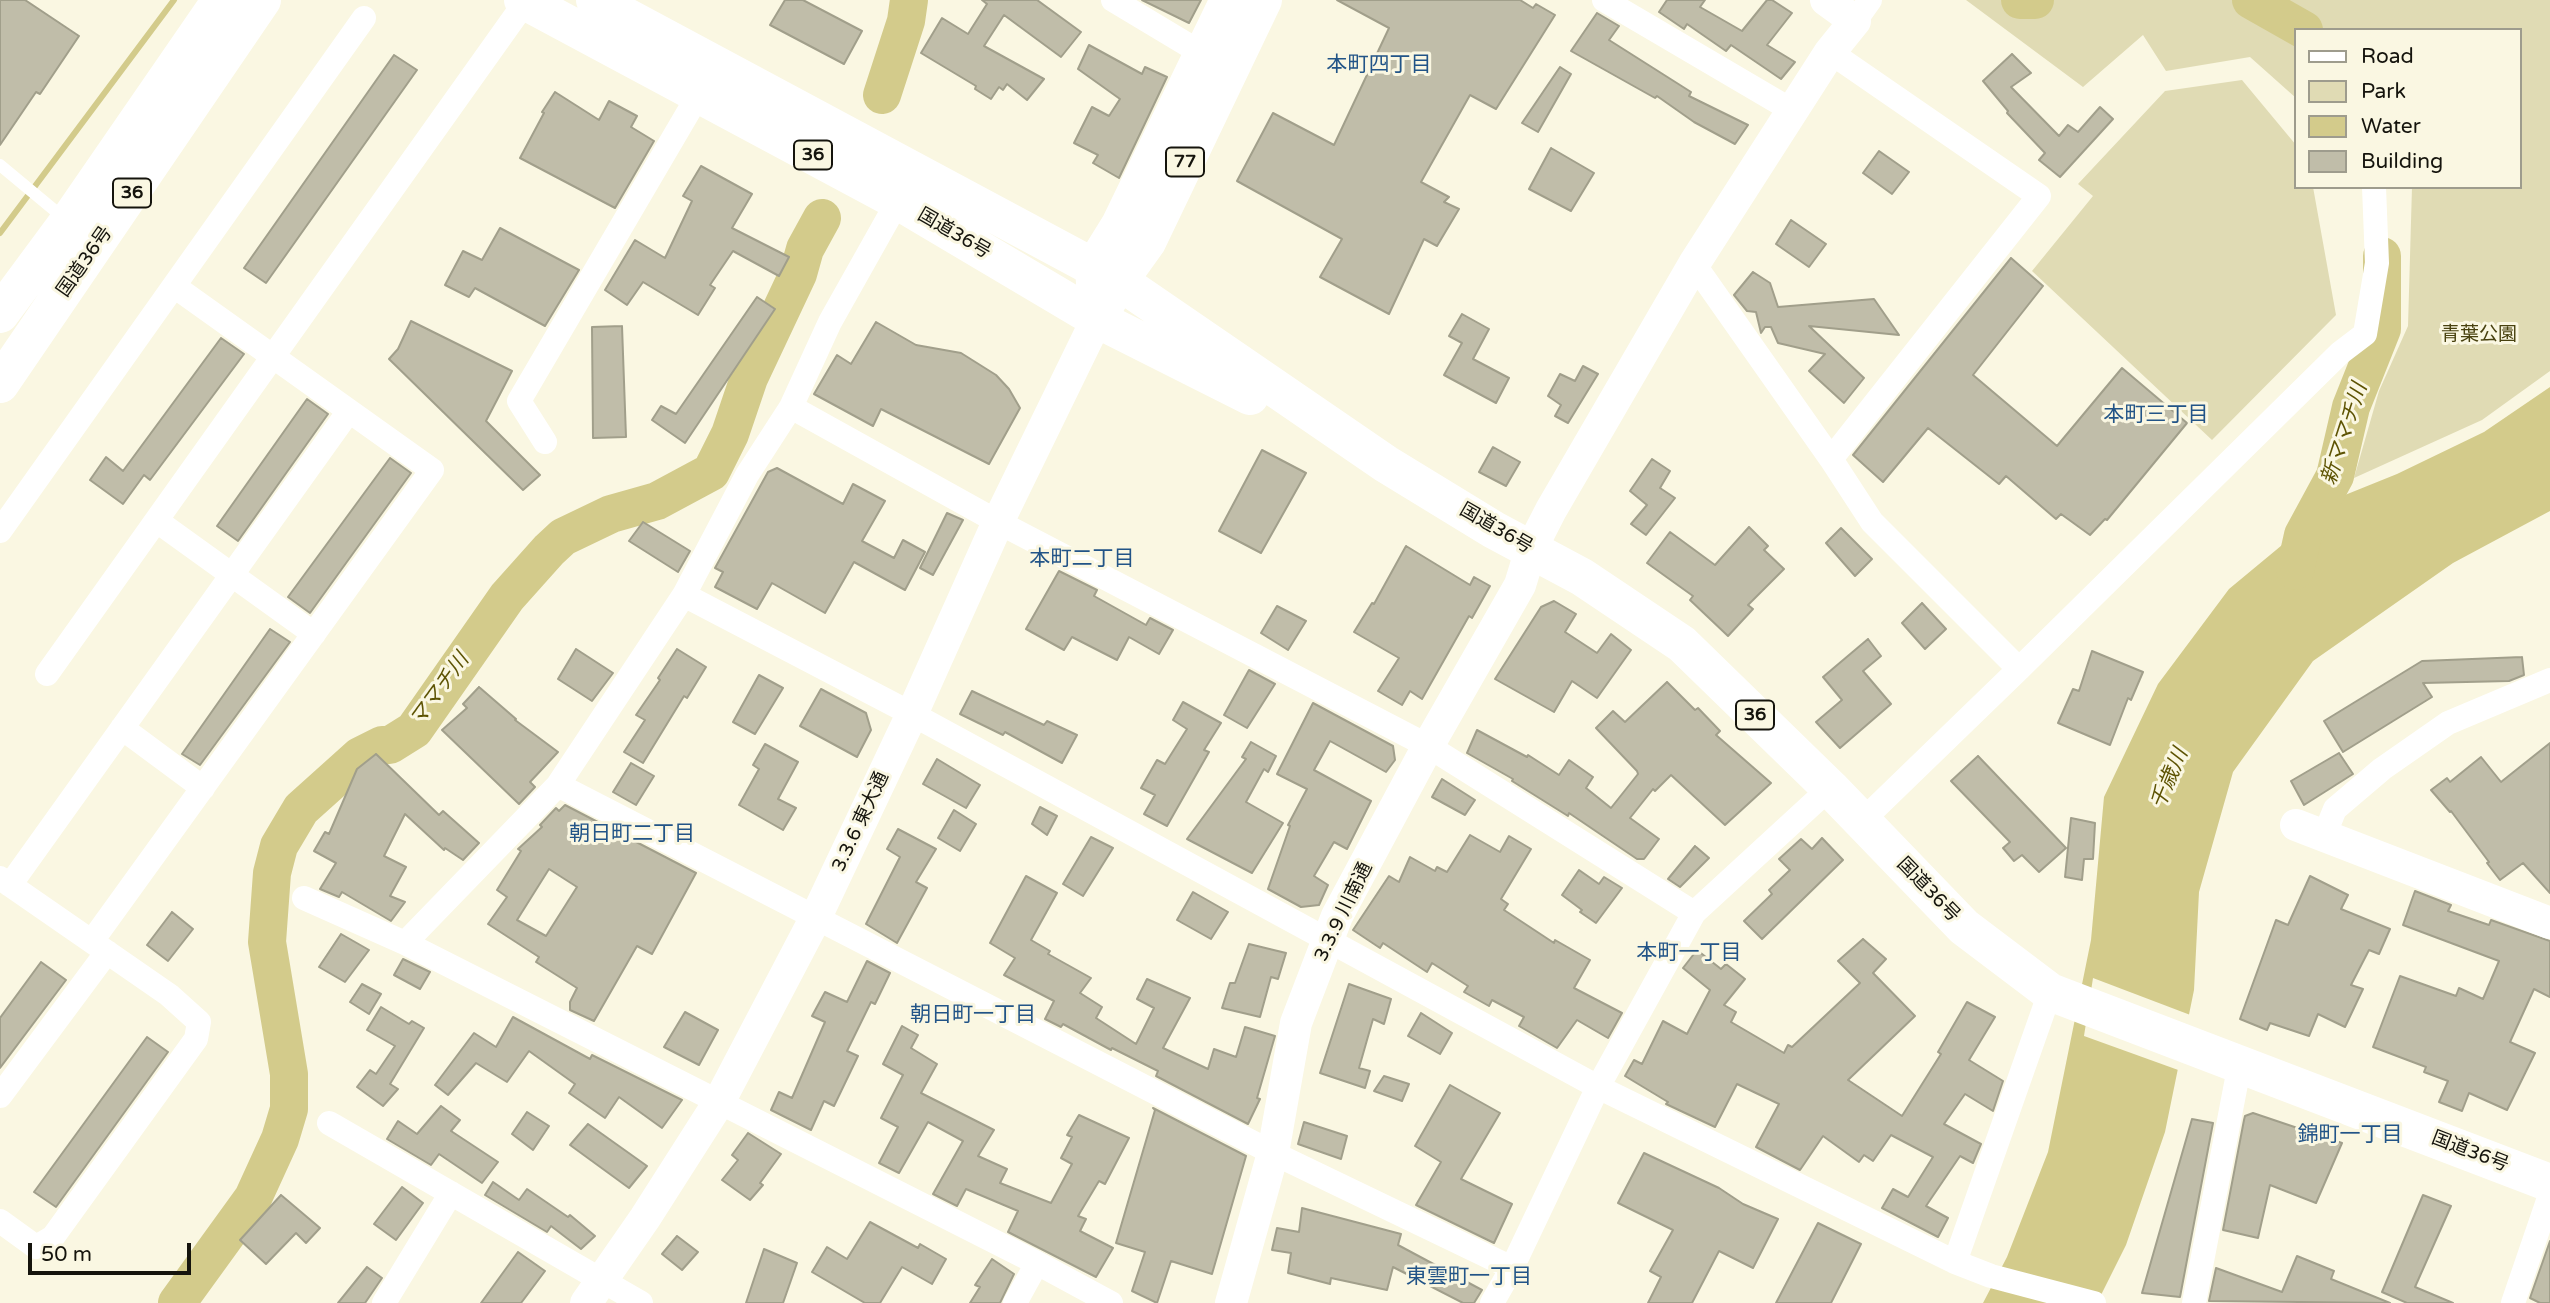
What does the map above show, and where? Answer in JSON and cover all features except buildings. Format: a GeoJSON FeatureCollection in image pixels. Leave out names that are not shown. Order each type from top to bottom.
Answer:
{"type":"FeatureCollection","features":[{"type":"Feature","properties":{"kind":"main road","name":"国道36号"},"geometry":{"type":"LineString","coordinates":[[0,314],[68,222],[221,0]]}},
{"type":"Feature","properties":{"kind":"main road","name":"国道36号"},"geometry":{"type":"LineString","coordinates":[[0,384],[262,0]]}},
{"type":"Feature","properties":{"kind":"main road","name":"国道36号"},"geometry":{"type":"LineString","coordinates":[[595,0],[1107,274],[1386,464],[1494,530],[1582,577],[1682,644],[1830,788],[1964,927],[2050,992],[2550,1183]]}},
{"type":"Feature","properties":{"kind":"main road","name":"77"},"geometry":{"type":"LineString","coordinates":[[1107,274],[1121,225],[1229,0]]}},
{"type":"Feature","properties":{"kind":"main road","name":"77"},"geometry":{"type":"LineString","coordinates":[[1107,274],[1147,242],[1263,0]]}},
{"type":"Feature","properties":{"kind":"main road","name":"国道36号"},"geometry":{"type":"LineString","coordinates":[[524,1],[898,201],[1097,319],[1386,464]]}},
{"type":"Feature","properties":{"kind":"main road"},"geometry":{"type":"LineString","coordinates":[[1097,319],[1107,274]]}},
{"type":"Feature","properties":{"kind":"street"},"geometry":{"type":"LineString","coordinates":[[1604,0],[1793,111]]}},
{"type":"Feature","properties":{"kind":"street"},"geometry":{"type":"LineString","coordinates":[[1826,0],[1862,10]]}},
{"type":"Feature","properties":{"kind":"street"},"geometry":{"type":"LineString","coordinates":[[47,674],[524,1]]}},
{"type":"Feature","properties":{"kind":"street"},"geometry":{"type":"LineString","coordinates":[[1121,2],[1203,54]]}},
{"type":"Feature","properties":{"kind":"street","name":"3.3.9 川南通"},"geometry":{"type":"LineString","coordinates":[[1231,1303],[1273,1153],[1297,1023],[1337,916],[1520,585],[1531,549],[1551,510],[1695,264],[1830,52],[1862,10]]}},
{"type":"Feature","properties":{"kind":"street"},"geometry":{"type":"LineString","coordinates":[[0,531],[364,18]]}},
{"type":"Feature","properties":{"kind":"street"},"geometry":{"type":"LineString","coordinates":[[1830,52],[2039,196],[1831,459]]}},
{"type":"Feature","properties":{"kind":"street"},"geometry":{"type":"LineString","coordinates":[[545,442],[519,401],[699,94]]}},
{"type":"Feature","properties":{"kind":"street"},"geometry":{"type":"LineString","coordinates":[[1861,822],[2340,353],[2365,334],[2377,263],[2374,189]]}},
{"type":"Feature","properties":{"kind":"street"},"geometry":{"type":"LineString","coordinates":[[405,943],[558,785],[684,595],[747,475],[790,407],[831,322],[898,201]]}},
{"type":"Feature","properties":{"kind":"street"},"geometry":{"type":"LineString","coordinates":[[1695,264],[1872,522],[2020,669]]}},
{"type":"Feature","properties":{"kind":"street"},"geometry":{"type":"LineString","coordinates":[[0,1096],[203,788],[432,470],[174,286]]}},
{"type":"Feature","properties":{"kind":"street","name":"3.3.6 東大通"},"geometry":{"type":"LineString","coordinates":[[594,1292],[719,1102],[816,917],[912,714],[998,522],[1097,319]]}},
{"type":"Feature","properties":{"kind":"street"},"geometry":{"type":"LineString","coordinates":[[790,407],[998,522],[1429,746],[1694,913]]}},
{"type":"Feature","properties":{"kind":"street"},"geometry":{"type":"LineString","coordinates":[[0,1222],[36,1248],[53,1237],[196,1039],[199,1022],[169,995],[3,880],[122,728],[349,411]]}},
{"type":"Feature","properties":{"kind":"street"},"geometry":{"type":"LineString","coordinates":[[157,521],[314,634]]}},
{"type":"Feature","properties":{"kind":"street"},"geometry":{"type":"LineString","coordinates":[[684,595],[912,714],[1598,1087],[1955,1262],[1991,1276],[2094,1303]]}},
{"type":"Feature","properties":{"kind":"street"},"geometry":{"type":"LineString","coordinates":[[2550,680],[2448,723],[2382,769],[2310,831],[2550,923]]}},
{"type":"Feature","properties":{"kind":"street"},"geometry":{"type":"LineString","coordinates":[[122,728],[203,788]]}},
{"type":"Feature","properties":{"kind":"street"},"geometry":{"type":"LineString","coordinates":[[558,785],[1273,1153],[1511,1268]]}},
{"type":"Feature","properties":{"kind":"street"},"geometry":{"type":"LineString","coordinates":[[1492,1303],[1598,1087],[1694,913],[1830,788]]}},
{"type":"Feature","properties":{"kind":"street"},"geometry":{"type":"LineString","coordinates":[[304,898],[405,943],[1111,1303]]}},
{"type":"Feature","properties":{"kind":"street"},"geometry":{"type":"LineString","coordinates":[[1955,1262],[2050,992]]}},
{"type":"Feature","properties":{"kind":"street"},"geometry":{"type":"LineString","coordinates":[[2194,1303],[2240,1063]]}},
{"type":"Feature","properties":{"kind":"street"},"geometry":{"type":"LineString","coordinates":[[329,1123],[451,1194],[594,1292],[641,1303]]}},
{"type":"Feature","properties":{"kind":"street"},"geometry":{"type":"LineString","coordinates":[[384,1303],[451,1194]]}},
{"type":"Feature","properties":{"kind":"street"},"geometry":{"type":"LineString","coordinates":[[2513,1303],[2550,1195]]}},
{"type":"Feature","properties":{"kind":"street"},"geometry":{"type":"LineString","coordinates":[[1015,1303],[1037,1263]]}},
{"type":"Feature","properties":{"kind":"lane"},"geometry":{"type":"LineString","coordinates":[[0,165],[68,222]]}},
{"type":"Feature","properties":{"kind":"green space","name":"青葉公園"},"geometry":{"type":"Polygon","coordinates":[[[1966,0],[2550,0],[2550,371],[2482,420],[2354,478],[2379,391],[2408,326],[2412,189],[2522,189],[2522,28],[2294,28],[2294,96],[2250,57],[2166,71],[2143,35],[2083,87],[1966,0]]]}},
{"type":"Feature","properties":{"kind":"green space"},"geometry":{"type":"Polygon","coordinates":[[[2242,80],[2294,143],[2294,189],[2313,189],[2336,315],[2212,440],[2032,271],[2093,196],[2078,184],[2165,91],[2242,80]]]}},
{"type":"Feature","properties":{"kind":"water","name":"千歳川"},"geometry":{"type":"Polygon","coordinates":[[[2550,387],[2550,511],[2453,563],[2313,661],[2233,772],[2199,892],[2194,990],[2165,1132],[2126,1245],[2097,1303],[1983,1303],[2007,1257],[2048,1152],[2091,940],[2104,797],[2158,684],[2229,589],[2340,497],[2397,474],[2484,432],[2550,387]]]}},
{"type":"Feature","properties":{"kind":"pier"},"geometry":{"type":"Polygon","coordinates":[[[2093,978],[2193,1016],[2181,1071],[2084,1036],[2093,978]]]}},
{"type":"Feature","properties":{"kind":"waterway"},"geometry":{"type":"LineString","coordinates":[[0,233],[174,0]]}},
{"type":"Feature","properties":{"kind":"waterway","name":"ママチ川"},"geometry":{"type":"LineString","coordinates":[[882,95],[906,21],[909,0]]}},
{"type":"Feature","properties":{"kind":"waterway","name":"新ママチ川"},"geometry":{"type":"LineString","coordinates":[[2020,0],[2035,0]]}},
{"type":"Feature","properties":{"kind":"waterway","name":"新ママチ川"},"geometry":{"type":"LineString","coordinates":[[2251,0],[2300,28]]}},
{"type":"Feature","properties":{"kind":"waterway","name":"ママチ川"},"geometry":{"type":"LineString","coordinates":[[177,1303],[253,1198],[280,1139],[289,1109],[289,1074],[267,942],[272,873],[279,846],[301,809],[360,756],[382,745],[390,745],[414,730],[507,597],[563,537],[611,514],[657,501],[711,472],[730,434],[749,378],[798,274],[805,249],[822,218]]}},
{"type":"Feature","properties":{"kind":"waterway","name":"新ママチ川"},"geometry":{"type":"LineString","coordinates":[[2295,571],[2303,535],[2335,476],[2351,407],[2382,329],[2382,256]]}},
{"type":"Feature","properties":{"kind":"district","name":"本町四丁目"},"geometry":{"type":"Point","coordinates":[1379,65]}},
{"type":"Feature","properties":{"kind":"district","name":"本町三丁目"},"geometry":{"type":"Point","coordinates":[2156,415]}},
{"type":"Feature","properties":{"kind":"district","name":"本町二丁目"},"geometry":{"type":"Point","coordinates":[1082,559]}},
{"type":"Feature","properties":{"kind":"district","name":"朝日町二丁目"},"geometry":{"type":"Point","coordinates":[632,834]}},
{"type":"Feature","properties":{"kind":"district","name":"本町一丁目"},"geometry":{"type":"Point","coordinates":[1689,953]}},
{"type":"Feature","properties":{"kind":"district","name":"朝日町一丁目"},"geometry":{"type":"Point","coordinates":[973,1015]}},
{"type":"Feature","properties":{"kind":"district","name":"錦町一丁目"},"geometry":{"type":"Point","coordinates":[2350,1135]}},
{"type":"Feature","properties":{"kind":"district","name":"東雲町一丁目"},"geometry":{"type":"Point","coordinates":[1469,1277]}}]}
